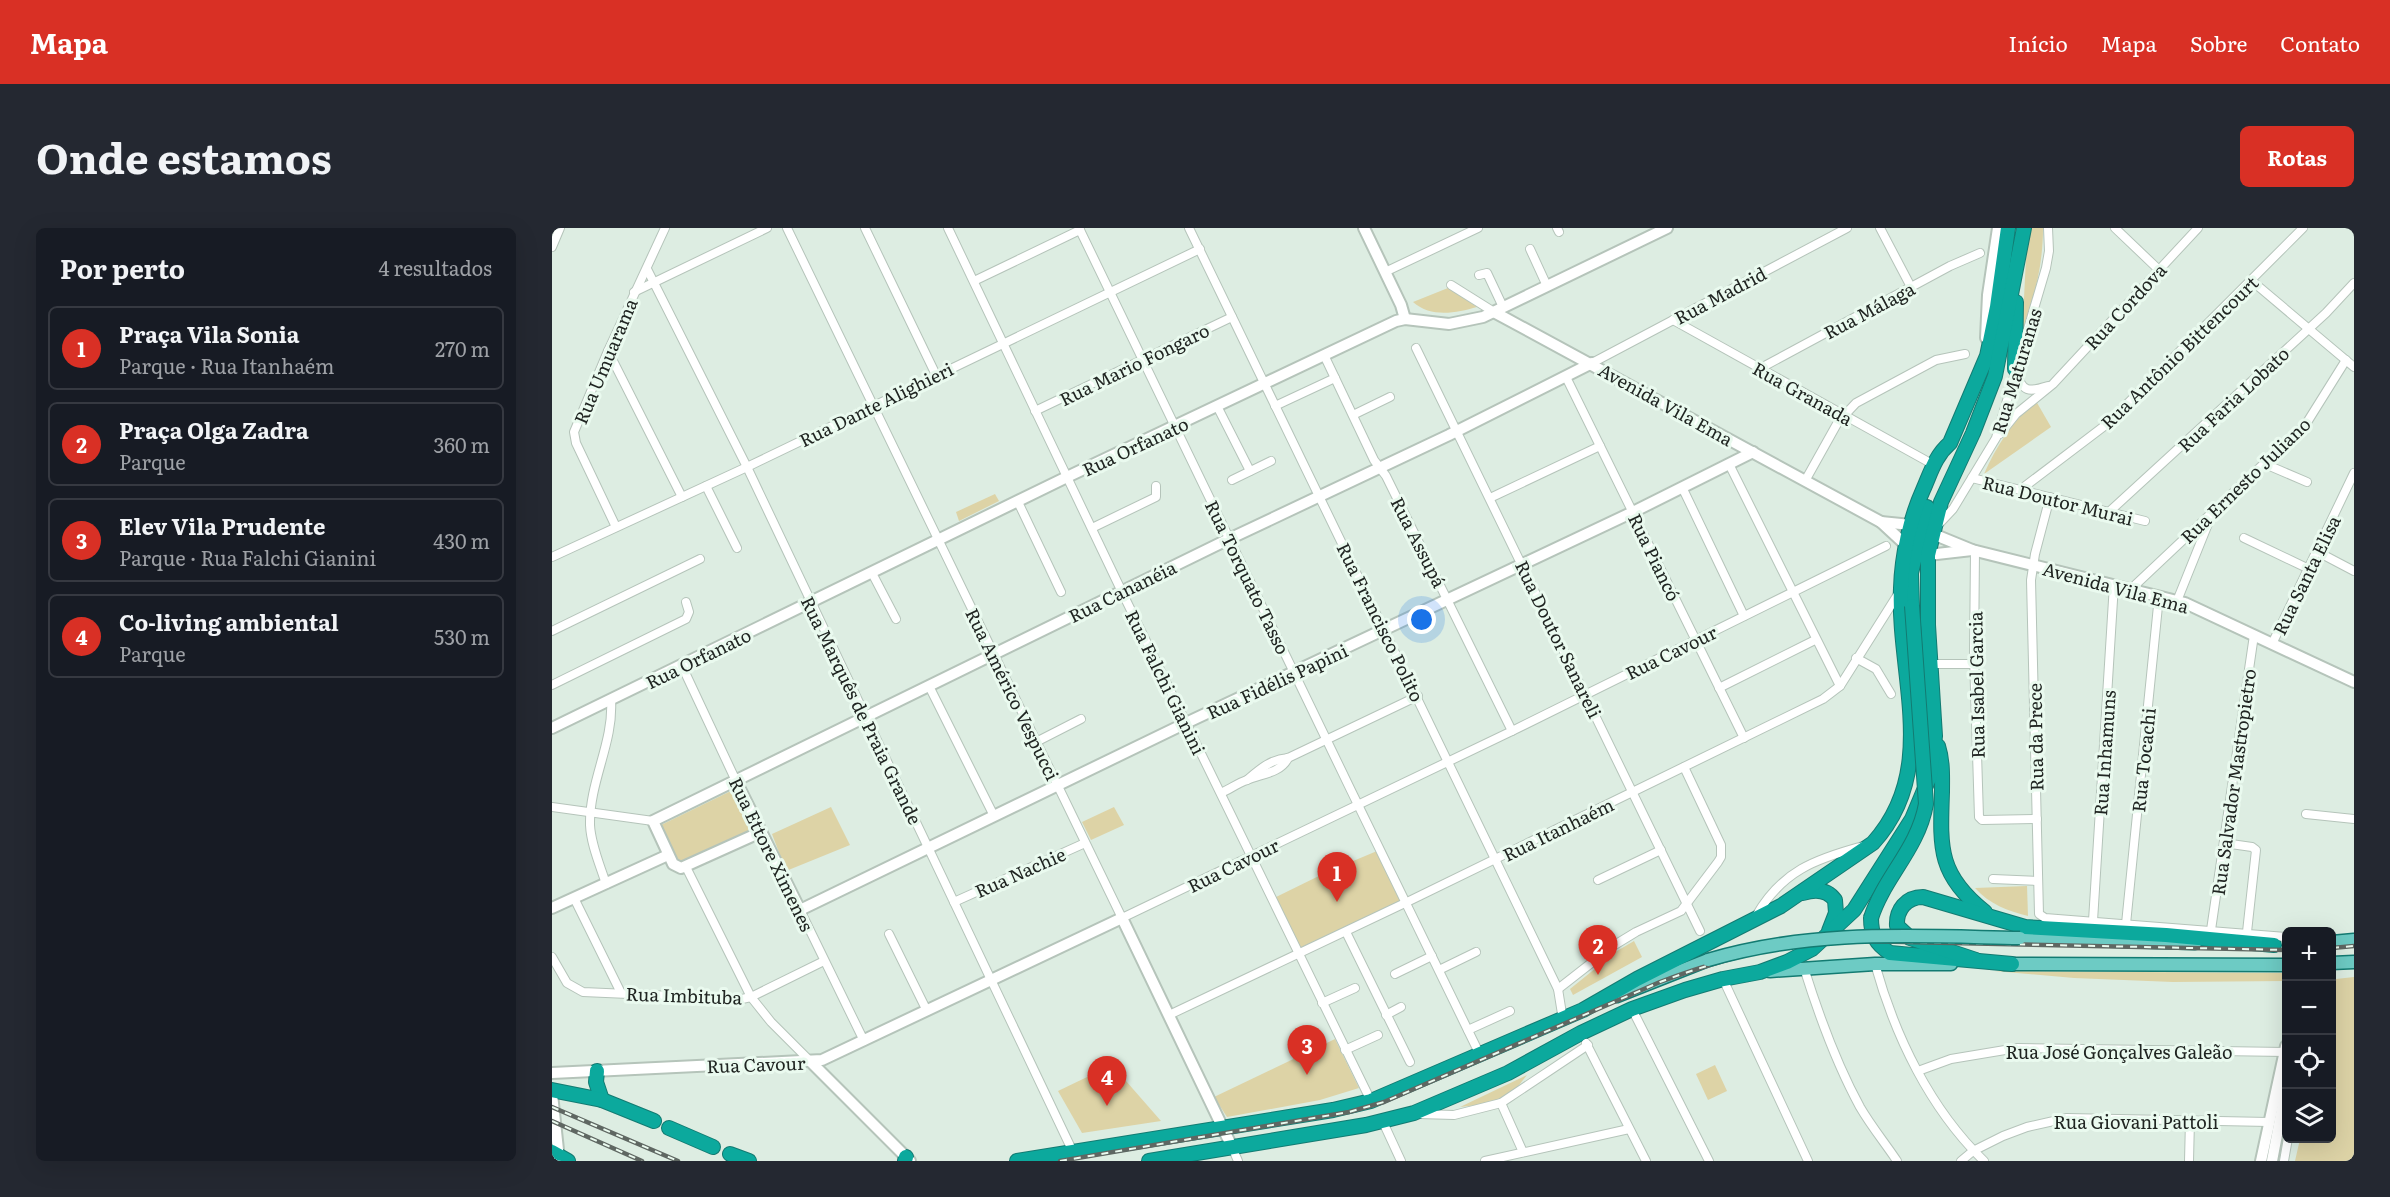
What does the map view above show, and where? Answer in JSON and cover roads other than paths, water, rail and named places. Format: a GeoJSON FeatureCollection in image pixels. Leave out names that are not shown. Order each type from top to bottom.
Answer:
{"type":"FeatureCollection","features":[{"type":"Feature","properties":{"kind":"highway"},"geometry":{"type":"LineString","coordinates":[[2008,228],[1997,307],[1986,356],[1928,500],[1911,573],[1926,804],[1914,842],[1879,900],[1871,918],[1873,936],[1877,943],[1890,953],[2012,964]]}},
{"type":"Feature","properties":{"kind":"highway"},"geometry":{"type":"LineString","coordinates":[[1921,529],[1941,501],[1973,433],[1995,376],[2024,228]]}},
{"type":"Feature","properties":{"kind":"highway"},"geometry":{"type":"LineString","coordinates":[[2013,286],[2017,312],[2016,369]]}},
{"type":"Feature","properties":{"kind":"highway"},"geometry":{"type":"LineString","coordinates":[[1921,529],[1919,499],[1939,452],[1950,443]]}},
{"type":"Feature","properties":{"kind":"highway"},"geometry":{"type":"LineString","coordinates":[[1027,1160],[1072,1156],[1371,1101],[1563,1020],[1637,979],[1753,922],[1802,893],[1873,843],[1898,806],[1909,772],[1911,755],[1900,590],[1917,550]]}},
{"type":"Feature","properties":{"kind":"highway"},"geometry":{"type":"LineString","coordinates":[[1149,1161],[1383,1122],[1414,1113],[1584,1039],[1632,1009],[1723,979],[1760,972],[1812,949],[1860,901],[1912,819],[1930,776],[1935,736],[1927,593],[1917,550]]}},
{"type":"Feature","properties":{"kind":"highway"},"geometry":{"type":"LineString","coordinates":[[1935,736],[1942,764],[1941,832],[1944,859],[1953,881],[1961,891],[1992,918]]}},
{"type":"Feature","properties":{"kind":"highway"},"geometry":{"type":"LineString","coordinates":[[1802,893],[1819,890],[1831,895],[1835,900],[1836,913],[1827,936]]}},
{"type":"Feature","properties":{"kind":"highway"},"geometry":{"type":"LineString","coordinates":[[1976,960],[1906,936],[1898,928],[1898,914],[1902,906],[1912,899],[1923,897],[1992,918],[2038,928],[2166,935],[2280,945]]}},
{"type":"Feature","properties":{"kind":"highway"},"geometry":{"type":"LineString","coordinates":[[597,1071],[596,1082],[602,1100]]}},
{"type":"Feature","properties":{"kind":"highway"},"geometry":{"type":"LineString","coordinates":[[552,1092],[602,1100],[654,1121]]}},
{"type":"Feature","properties":{"kind":"highway"},"geometry":{"type":"LineString","coordinates":[[669,1128],[713,1147]]}},
{"type":"Feature","properties":{"kind":"highway"},"geometry":{"type":"LineString","coordinates":[[730,1154],[748,1161]]}},
{"type":"Feature","properties":{"kind":"main road"},"geometry":{"type":"LineString","coordinates":[[1583,1010],[1708,960],[1770,944],[1842,936],[2280,945]]}},
{"type":"Feature","properties":{"kind":"main road"},"geometry":{"type":"LineString","coordinates":[[2336,942],[2354,940]]}},
{"type":"Feature","properties":{"kind":"main road"},"geometry":{"type":"LineString","coordinates":[[2336,963],[2354,962]]}},
{"type":"Feature","properties":{"kind":"main road"},"geometry":{"type":"LineString","coordinates":[[1760,972],[1875,964],[2282,965]]}},
{"type":"Feature","properties":{"kind":"street"},"geometry":{"type":"LineString","coordinates":[[552,247],[560,228]]}},
{"type":"Feature","properties":{"kind":"street","name":"Rua Umuarama"},"geometry":{"type":"LineString","coordinates":[[616,527],[574,438],[576,426],[608,351],[634,292],[647,270],[664,228]]}},
{"type":"Feature","properties":{"kind":"street"},"geometry":{"type":"LineString","coordinates":[[634,292],[767,228]]}},
{"type":"Feature","properties":{"kind":"street","name":"Rua Américo Vespucci"},"geometry":{"type":"LineString","coordinates":[[787,228],[1238,1161]]}},
{"type":"Feature","properties":{"kind":"street"},"geometry":{"type":"LineString","coordinates":[[865,228],[936,375]]}},
{"type":"Feature","properties":{"kind":"street","name":"Rua Falchi Gianini"},"geometry":{"type":"LineString","coordinates":[[948,228],[1122,592],[1371,1101]]}},
{"type":"Feature","properties":{"kind":"street","name":"Rua Francisco Polito"},"geometry":{"type":"LineString","coordinates":[[1189,228],[1318,496],[1386,630],[1558,989],[1563,1020]]}},
{"type":"Feature","properties":{"kind":"street"},"geometry":{"type":"LineString","coordinates":[[1364,228],[1401,305],[1405,319]]}},
{"type":"Feature","properties":{"kind":"street"},"geometry":{"type":"LineString","coordinates":[[1385,272],[1478,228]]}},
{"type":"Feature","properties":{"kind":"street","name":"Rua Orfanato"},"geometry":{"type":"LineString","coordinates":[[552,729],[1067,477],[1396,321],[1405,319],[1449,324],[1467,322],[1499,309],[1667,228]]}},
{"type":"Feature","properties":{"kind":"street","name":"Rua Madrid"},"geometry":{"type":"LineString","coordinates":[[1592,363],[1848,228]]}},
{"type":"Feature","properties":{"kind":"street"},"geometry":{"type":"LineString","coordinates":[[1880,228],[1911,287]]}},
{"type":"Feature","properties":{"kind":"street"},"geometry":{"type":"LineString","coordinates":[[1986,356],[1988,295],[1998,228]]}},
{"type":"Feature","properties":{"kind":"street","name":"Rua Maturanas"},"geometry":{"type":"LineString","coordinates":[[1921,529],[1953,509],[1996,438],[2035,312],[2046,268],[2049,250],[2048,228]]}},
{"type":"Feature","properties":{"kind":"street"},"geometry":{"type":"LineString","coordinates":[[2115,228],[2158,270]]}},
{"type":"Feature","properties":{"kind":"street","name":"Rua Cordova"},"geometry":{"type":"LineString","coordinates":[[1996,438],[2016,414],[2053,384],[2198,228]]}},
{"type":"Feature","properties":{"kind":"street","name":"Rua Antônio Bittencourt"},"geometry":{"type":"LineString","coordinates":[[2019,490],[2108,424],[2303,228]]}},
{"type":"Feature","properties":{"kind":"street"},"geometry":{"type":"LineString","coordinates":[[974,281],[1079,229]]}},
{"type":"Feature","properties":{"kind":"street","name":"Rua Torquato Tasso"},"geometry":{"type":"LineString","coordinates":[[1079,229],[1295,673],[1357,806],[1480,1055]]}},
{"type":"Feature","properties":{"kind":"street","name":"Rua Dante Alighieri"},"geometry":{"type":"LineString","coordinates":[[552,557],[706,486],[1200,249]]}},
{"type":"Feature","properties":{"kind":"street"},"geometry":{"type":"LineString","coordinates":[[1530,249],[1547,286]]}},
{"type":"Feature","properties":{"kind":"street","name":"Rua Málaga"},"geometry":{"type":"LineString","coordinates":[[1759,369],[1911,287],[1980,253]]}},
{"type":"Feature","properties":{"kind":"street","name":"Rua Marquês de Praia Grande"},"geometry":{"type":"LineString","coordinates":[[647,270],[747,466],[992,980],[1072,1156]]}},
{"type":"Feature","properties":{"kind":"street"},"geometry":{"type":"LineString","coordinates":[[1479,275],[1487,273],[1499,309]]}},
{"type":"Feature","properties":{"kind":"street"},"geometry":{"type":"LineString","coordinates":[[2252,281],[2354,367]]}},
{"type":"Feature","properties":{"kind":"street","name":"Rua Faria Lobato"},"geometry":{"type":"LineString","coordinates":[[2109,512],[2308,329],[2354,283]]}},
{"type":"Feature","properties":{"kind":"street","name":"Avenida Vila Ema"},"geometry":{"type":"LineString","coordinates":[[1451,285],[1499,309],[1592,363],[1881,522],[1917,550],[1973,550]]}},
{"type":"Feature","properties":{"kind":"street","name":"Rua Mario Fongaro"},"geometry":{"type":"LineString","coordinates":[[1035,411],[1232,317]]}},
{"type":"Feature","properties":{"kind":"street","name":"Rua Granada"},"geometry":{"type":"LineString","coordinates":[[1673,320],[1934,465]]}},
{"type":"Feature","properties":{"kind":"street","name":"Rua Doutor Sanareli"},"geometry":{"type":"LineString","coordinates":[[1416,348],[1700,931]]}},
{"type":"Feature","properties":{"kind":"street"},"geometry":{"type":"LineString","coordinates":[[608,351],[682,497]]}},
{"type":"Feature","properties":{"kind":"street"},"geometry":{"type":"LineString","coordinates":[[1805,481],[1843,416],[1856,403],[1936,360],[1965,354]]}},
{"type":"Feature","properties":{"kind":"street","name":"Rua Assupá"},"geometry":{"type":"LineString","coordinates":[[1324,355],[1512,731]]}},
{"type":"Feature","properties":{"kind":"street","name":"Rua Ernesto Juliano"},"geometry":{"type":"LineString","coordinates":[[2131,589],[2306,424],[2346,360]]}},
{"type":"Feature","properties":{"kind":"street","name":"Rua Cananéia"},"geometry":{"type":"LineString","coordinates":[[653,821],[1229,538],[1457,431],[1592,363]]}},
{"type":"Feature","properties":{"kind":"street"},"geometry":{"type":"LineString","coordinates":[[2016,369],[2021,386],[2025,389],[2033,391],[2053,384]]}},
{"type":"Feature","properties":{"kind":"street","name":"Rua Piancó"},"geometry":{"type":"LineString","coordinates":[[1566,377],[1744,738]]}},
{"type":"Feature","properties":{"kind":"street"},"geometry":{"type":"LineString","coordinates":[[1275,406],[1335,378]]}},
{"type":"Feature","properties":{"kind":"street"},"geometry":{"type":"LineString","coordinates":[[1353,415],[1390,397]]}},
{"type":"Feature","properties":{"kind":"street"},"geometry":{"type":"LineString","coordinates":[[1217,406],[1250,471]]}},
{"type":"Feature","properties":{"kind":"street"},"geometry":{"type":"LineString","coordinates":[[1490,498],[1600,446]]}},
{"type":"Feature","properties":{"kind":"street","name":"Rua Fidélis Papini"},"geometry":{"type":"LineString","coordinates":[[800,909],[1186,723],[1523,565],[1754,452]]}},
{"type":"Feature","properties":{"kind":"street"},"geometry":{"type":"LineString","coordinates":[[1232,480],[1271,461]]}},
{"type":"Feature","properties":{"kind":"street"},"geometry":{"type":"LineString","coordinates":[[1729,464],[1840,686]]}},
{"type":"Feature","properties":{"kind":"street"},"geometry":{"type":"LineString","coordinates":[[2265,464],[2307,482]]}},
{"type":"Feature","properties":{"kind":"street","name":"Rua Santa Elisa"},"geometry":{"type":"LineString","coordinates":[[2272,644],[2354,473]]}},
{"type":"Feature","properties":{"kind":"street","name":"Rua Doutor Murai"},"geometry":{"type":"LineString","coordinates":[[1972,478],[2145,521]]}},
{"type":"Feature","properties":{"kind":"street"},"geometry":{"type":"LineString","coordinates":[[706,486],[737,548]]}},
{"type":"Feature","properties":{"kind":"street"},"geometry":{"type":"LineString","coordinates":[[1092,528],[1156,497],[1156,486]]}},
{"type":"Feature","properties":{"kind":"street"},"geometry":{"type":"LineString","coordinates":[[1682,487],[1744,616]]}},
{"type":"Feature","properties":{"kind":"street","name":"Rua da Prece"},"geometry":{"type":"LineString","coordinates":[[2050,497],[2033,564],[2038,911],[2040,916],[2045,918],[2093,921]]}},
{"type":"Feature","properties":{"kind":"street"},"geometry":{"type":"LineString","coordinates":[[1018,502],[1060,592]]}},
{"type":"Feature","properties":{"kind":"street"},"geometry":{"type":"LineString","coordinates":[[2177,601],[2211,515]]}},
{"type":"Feature","properties":{"kind":"street","name":"Avenida Vila Ema"},"geometry":{"type":"LineString","coordinates":[[1881,522],[1921,529],[1973,550],[2177,601],[2354,682]]}},
{"type":"Feature","properties":{"kind":"street"},"geometry":{"type":"LineString","coordinates":[[2244,538],[2307,568]]}},
{"type":"Feature","properties":{"kind":"street","name":"Rua Cavour"},"geometry":{"type":"LineString","coordinates":[[552,1073],[823,1060],[1357,806],[1886,546]]}},
{"type":"Feature","properties":{"kind":"street","name":"Rua Isabel Garcia"},"geometry":{"type":"LineString","coordinates":[[1973,550],[1974,664],[1980,819],[2037,819]]}},
{"type":"Feature","properties":{"kind":"street"},"geometry":{"type":"LineString","coordinates":[[2316,551],[2354,571]]}},
{"type":"Feature","properties":{"kind":"street"},"geometry":{"type":"LineString","coordinates":[[552,631],[700,559]]}},
{"type":"Feature","properties":{"kind":"street"},"geometry":{"type":"LineString","coordinates":[[872,573],[896,619]]}},
{"type":"Feature","properties":{"kind":"street","name":"Rua Inhamuns"},"geometry":{"type":"LineString","coordinates":[[2093,921],[2114,584]]}},
{"type":"Feature","properties":{"kind":"street","name":"Rua Itanhaém"},"geometry":{"type":"LineString","coordinates":[[1168,1015],[1346,932],[1823,699],[1840,686],[1900,590]]}},
{"type":"Feature","properties":{"kind":"street","name":"Rua Tocachi"},"geometry":{"type":"LineString","coordinates":[[2126,924],[2159,596]]}},
{"type":"Feature","properties":{"kind":"street"},"geometry":{"type":"LineString","coordinates":[[552,685],[686,619],[689,612],[686,602]]}},
{"type":"Feature","properties":{"kind":"street","name":"Rua Salvador Mastropietro"},"geometry":{"type":"LineString","coordinates":[[2211,930],[2254,635]]}},
{"type":"Feature","properties":{"kind":"street"},"geometry":{"type":"LineString","coordinates":[[1719,688],[1815,640]]}},
{"type":"Feature","properties":{"kind":"street"},"geometry":{"type":"LineString","coordinates":[[1856,658],[1876,669],[1891,694]]}},
{"type":"Feature","properties":{"kind":"street"},"geometry":{"type":"LineString","coordinates":[[1931,664],[1974,664]]}},
{"type":"Feature","properties":{"kind":"street","name":"Rua Ettore Ximenes"},"geometry":{"type":"LineString","coordinates":[[682,666],[864,1041]]}},
{"type":"Feature","properties":{"kind":"street"},"geometry":{"type":"LineString","coordinates":[[929,686],[994,816]]}},
{"type":"Feature","properties":{"kind":"street"},"geometry":{"type":"LineString","coordinates":[[1221,793],[1247,780],[1262,767],[1280,758],[1288,758],[1418,696]]}},
{"type":"Feature","properties":{"kind":"street"},"geometry":{"type":"LineString","coordinates":[[606,884],[591,833],[591,813],[612,715],[611,700]]}},
{"type":"Feature","properties":{"kind":"street"},"geometry":{"type":"LineString","coordinates":[[1036,742],[1081,719]]}},
{"type":"Feature","properties":{"kind":"street"},"geometry":{"type":"LineString","coordinates":[[1558,989],[1636,932],[1681,911],[1718,862],[1722,851],[1718,837],[1684,767]]}},
{"type":"Feature","properties":{"kind":"street"},"geometry":{"type":"LineString","coordinates":[[552,807],[653,821],[668,855],[677,867],[686,867],[761,832]]}},
{"type":"Feature","properties":{"kind":"street"},"geometry":{"type":"LineString","coordinates":[[2306,814],[2354,819]]}},
{"type":"Feature","properties":{"kind":"street","name":"Rua Nachie"},"geometry":{"type":"LineString","coordinates":[[954,902],[1085,843]]}},
{"type":"Feature","properties":{"kind":"street"},"geometry":{"type":"LineString","coordinates":[[1753,922],[1774,889],[1803,867],[1829,855],[1873,843]]}},
{"type":"Feature","properties":{"kind":"street"},"geometry":{"type":"LineString","coordinates":[[2224,843],[2252,847],[2256,850],[2247,932]]}},
{"type":"Feature","properties":{"kind":"street"},"geometry":{"type":"LineString","coordinates":[[1598,880],[1661,850]]}},
{"type":"Feature","properties":{"kind":"street"},"geometry":{"type":"LineString","coordinates":[[552,908],[668,855]]}},
{"type":"Feature","properties":{"kind":"street"},"geometry":{"type":"LineString","coordinates":[[686,867],[751,997],[771,1022],[907,1160]]}},
{"type":"Feature","properties":{"kind":"street"},"geometry":{"type":"LineString","coordinates":[[1993,879],[2037,881]]}},
{"type":"Feature","properties":{"kind":"street"},"geometry":{"type":"LineString","coordinates":[[574,898],[621,993]]}},
{"type":"Feature","properties":{"kind":"street"},"geometry":{"type":"LineString","coordinates":[[2093,921],[2282,936]]}},
{"type":"Feature","properties":{"kind":"street"},"geometry":{"type":"LineString","coordinates":[[1346,932],[1410,1062]]}},
{"type":"Feature","properties":{"kind":"street"},"geometry":{"type":"LineString","coordinates":[[889,934],[927,1011]]}},
{"type":"Feature","properties":{"kind":"street"},"geometry":{"type":"LineString","coordinates":[[1439,970],[1476,952]]}},
{"type":"Feature","properties":{"kind":"street"},"geometry":{"type":"LineString","coordinates":[[1395,974],[1431,956]]}},
{"type":"Feature","properties":{"kind":"street","name":"Rua Imbituba"},"geometry":{"type":"LineString","coordinates":[[552,957],[560,974],[573,988],[583,992],[724,1000],[751,997],[824,961]]}},
{"type":"Feature","properties":{"kind":"street"},"geometry":{"type":"LineString","coordinates":[[1875,964],[1902,1040],[1929,1092],[1984,1161]]}},
{"type":"Feature","properties":{"kind":"street"},"geometry":{"type":"LineString","coordinates":[[1804,968],[1849,1086],[1870,1123],[1898,1161]]}},
{"type":"Feature","properties":{"kind":"street"},"geometry":{"type":"LineString","coordinates":[[1723,979],[1808,1161]]}},
{"type":"Feature","properties":{"kind":"street"},"geometry":{"type":"LineString","coordinates":[[1322,1003],[1355,988]]}},
{"type":"Feature","properties":{"kind":"street"},"geometry":{"type":"LineString","coordinates":[[1386,1015],[1401,1007]]}},
{"type":"Feature","properties":{"kind":"street"},"geometry":{"type":"LineString","coordinates":[[1632,1009],[1709,1161]]}},
{"type":"Feature","properties":{"kind":"street"},"geometry":{"type":"LineString","coordinates":[[1468,1030],[1510,1011]]}},
{"type":"Feature","properties":{"kind":"street"},"geometry":{"type":"LineString","coordinates":[[1345,1050],[1378,1035]]}},
{"type":"Feature","properties":{"kind":"street"},"geometry":{"type":"LineString","coordinates":[[1414,1113],[1454,1115],[1501,1103],[1584,1039],[1646,1161]]}},
{"type":"Feature","properties":{"kind":"street","name":"Rua José Gonçalves Galeão"},"geometry":{"type":"LineString","coordinates":[[1918,1071],[1951,1059],[2017,1048],[2282,1050]]}},
{"type":"Feature","properties":{"kind":"street"},"geometry":{"type":"LineString","coordinates":[[2261,1161],[2282,1067]]}},
{"type":"Feature","properties":{"kind":"street"},"geometry":{"type":"LineString","coordinates":[[2272,1161],[2286,1089]]}},
{"type":"Feature","properties":{"kind":"street"},"geometry":{"type":"LineString","coordinates":[[552,1092],[559,1158]]}},
{"type":"Feature","properties":{"kind":"street"},"geometry":{"type":"LineString","coordinates":[[1501,1103],[1523,1152]]}},
{"type":"Feature","properties":{"kind":"street","name":"Rua Giovani Pattoli"},"geometry":{"type":"LineString","coordinates":[[1961,1161],[1973,1150],[2027,1127],[2067,1118],[2269,1122]]}},
{"type":"Feature","properties":{"kind":"street"},"geometry":{"type":"LineString","coordinates":[[2189,1161],[2190,1120]]}},
{"type":"Feature","properties":{"kind":"street"},"geometry":{"type":"LineString","coordinates":[[1383,1122],[1401,1161]]}},
{"type":"Feature","properties":{"kind":"street"},"geometry":{"type":"LineString","coordinates":[[1485,1161],[1511,1158],[1523,1152],[1629,1129]]}},
{"type":"Feature","properties":{"kind":"street"},"geometry":{"type":"LineString","coordinates":[[2284,1161],[2287,1143]]}},
{"type":"Feature","properties":{"kind":"railway"},"geometry":{"type":"LineString","coordinates":[[1060,1161],[1349,1112],[1384,1102],[1660,982],[1726,960],[1794,945],[1859,941],[2282,950]]}},
{"type":"Feature","properties":{"kind":"railway"},"geometry":{"type":"LineString","coordinates":[[2336,948],[2354,946]]}},
{"type":"Feature","properties":{"kind":"railway"},"geometry":{"type":"LineString","coordinates":[[552,1107],[678,1161]]}},
{"type":"Feature","properties":{"kind":"railway"},"geometry":{"type":"LineString","coordinates":[[552,1121],[642,1161]]}},
{"type":"Feature","properties":{"kind":"place","name":"Praça Vila Sonia"},"geometry":{"type":"Point","coordinates":[1337,902]}},
{"type":"Feature","properties":{"kind":"place","name":"Praça Olga Zadra"},"geometry":{"type":"Point","coordinates":[1598,975]}},
{"type":"Feature","properties":{"kind":"place","name":"Elev Vila Prudente"},"geometry":{"type":"Point","coordinates":[1307,1075]}},
{"type":"Feature","properties":{"kind":"place","name":"Co-living ambiental"},"geometry":{"type":"Point","coordinates":[1107,1106]}}]}
